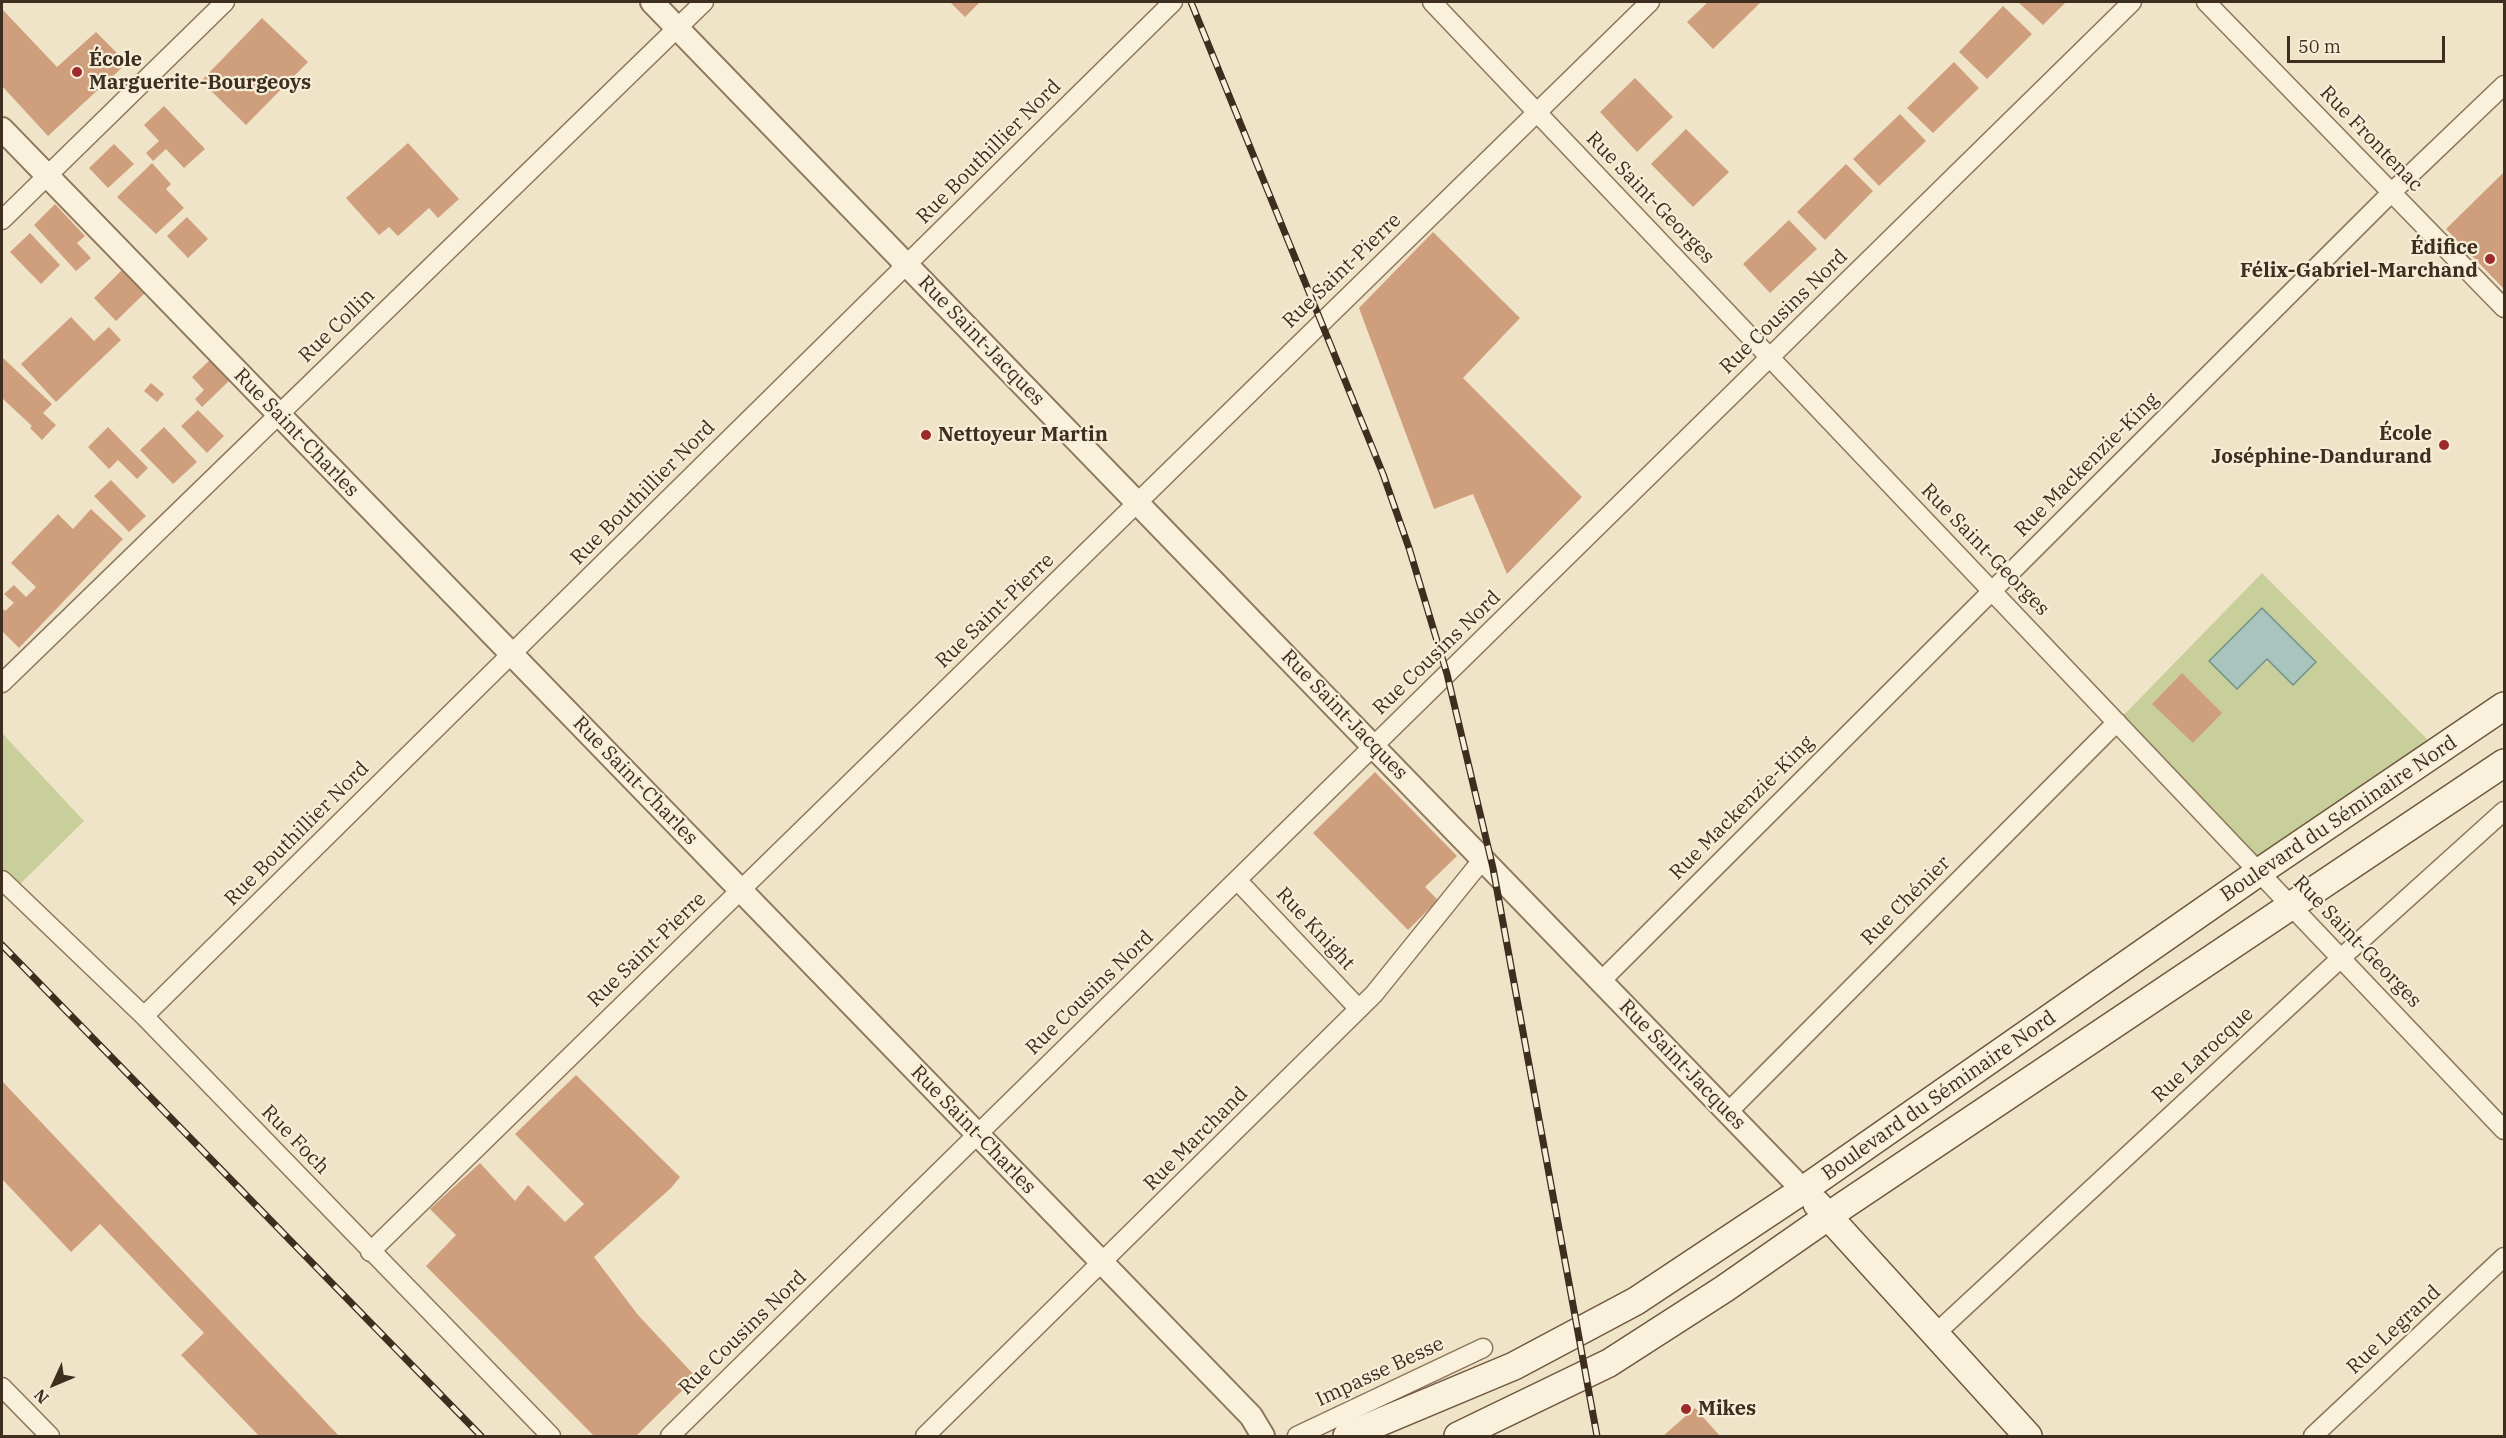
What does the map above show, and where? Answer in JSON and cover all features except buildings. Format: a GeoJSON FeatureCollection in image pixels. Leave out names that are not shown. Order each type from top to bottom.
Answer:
{"type":"FeatureCollection","features":[{"type":"Feature","properties":{"kind":"main road","name":"Boulevard du Séminaire Nord"},"geometry":{"type":"LineString","coordinates":[[1347,1437],[1514,1366],[1636,1301],[1803,1190],[2259,872],[2503,710]]}},
{"type":"Feature","properties":{"kind":"main road","name":"Boulevard du Séminaire Nord"},"geometry":{"type":"LineString","coordinates":[[1458,1437],[1609,1363],[1724,1289],[1828,1216],[2505,763]]}},
{"type":"Feature","properties":{"kind":"main road","name":"Rue Saint-Jacques"},"geometry":{"type":"LineString","coordinates":[[1803,1190],[2028,1437]]}},
{"type":"Feature","properties":{"kind":"street"},"geometry":{"type":"LineString","coordinates":[[2,220],[225,2]]}},
{"type":"Feature","properties":{"kind":"street","name":"Rue Saint-Jacques"},"geometry":{"type":"LineString","coordinates":[[652,2],[1803,1190]]}},
{"type":"Feature","properties":{"kind":"street","name":"Rue Collin"},"geometry":{"type":"LineString","coordinates":[[2,683],[704,2]]}},
{"type":"Feature","properties":{"kind":"street","name":"Rue Bouthillier Nord"},"geometry":{"type":"LineString","coordinates":[[144,1016],[1173,2]]}},
{"type":"Feature","properties":{"kind":"street","name":"Rue Saint-Georges"},"geometry":{"type":"LineString","coordinates":[[1432,2],[2505,1130]]}},
{"type":"Feature","properties":{"kind":"street","name":"Rue Saint-Pierre"},"geometry":{"type":"LineString","coordinates":[[370,1252],[1650,2]]}},
{"type":"Feature","properties":{"kind":"street","name":"Rue Cousins Nord"},"geometry":{"type":"LineString","coordinates":[[670,1437],[2132,2]]}},
{"type":"Feature","properties":{"kind":"street","name":"Rue Frontenac"},"geometry":{"type":"LineString","coordinates":[[2206,2],[2505,308]]}},
{"type":"Feature","properties":{"kind":"street","name":"Rue Mackenzie-King"},"geometry":{"type":"LineString","coordinates":[[1601,981],[2392,192],[2505,85]]}},
{"type":"Feature","properties":{"kind":"street","name":"Rue Saint-Charles"},"geometry":{"type":"LineString","coordinates":[[2,129],[1251,1416],[1263,1437]]}},
{"type":"Feature","properties":{"kind":"street","name":"Rue Chénier"},"geometry":{"type":"LineString","coordinates":[[1728,1112],[2117,722]]}},
{"type":"Feature","properties":{"kind":"street","name":"Rue Larocque"},"geometry":{"type":"LineString","coordinates":[[1935,1334],[2341,958],[2505,811]]}},
{"type":"Feature","properties":{"kind":"street","name":"Rue Marchand"},"geometry":{"type":"LineString","coordinates":[[926,1437],[1374,994],[1483,859]]}},
{"type":"Feature","properties":{"kind":"street","name":"Rue Foch"},"geometry":{"type":"LineString","coordinates":[[2,880],[144,1016],[551,1437]]}},
{"type":"Feature","properties":{"kind":"street","name":"Rue Knight"},"geometry":{"type":"LineString","coordinates":[[1238,880],[1359,1009]]}},
{"type":"Feature","properties":{"kind":"street","name":"Rue Legrand"},"geometry":{"type":"LineString","coordinates":[[2313,1437],[2505,1257]]}},
{"type":"Feature","properties":{"kind":"street","name":"Impasse Besse"},"geometry":{"type":"LineString","coordinates":[[1297,1437],[1483,1348]]}},
{"type":"Feature","properties":{"kind":"street"},"geometry":{"type":"LineString","coordinates":[[2,1386],[50,1437]]}},
{"type":"Feature","properties":{"kind":"green space"},"geometry":{"type":"Polygon","coordinates":[[[2262,573],[2439,751],[2259,872],[2117,722],[2262,573]]]}},
{"type":"Feature","properties":{"kind":"green space"},"geometry":{"type":"Polygon","coordinates":[[[2,733],[84,821],[13,891],[2,880],[2,733]]]}},
{"type":"Feature","properties":{"kind":"water"},"geometry":{"type":"Polygon","coordinates":[[[2262,608],[2316,662],[2293,685],[2267,659],[2237,689],[2209,661],[2262,608]]]}},
{"type":"Feature","properties":{"kind":"railway"},"geometry":{"type":"LineString","coordinates":[[1191,2],[1383,474],[1409,548],[1447,674],[1493,868],[1597,1436]]}},
{"type":"Feature","properties":{"kind":"railway"},"geometry":{"type":"LineString","coordinates":[[2,945],[481,1436]]}},
{"type":"Feature","properties":{"kind":"place","name":"École Marguerite-Bourgeoys"},"geometry":{"type":"Point","coordinates":[77,72]}},
{"type":"Feature","properties":{"kind":"place","name":"Édifice Félix-Gabriel-Marchand"},"geometry":{"type":"Point","coordinates":[2490,259]}},
{"type":"Feature","properties":{"kind":"place","name":"Nettoyeur Martin"},"geometry":{"type":"Point","coordinates":[926,435]}},
{"type":"Feature","properties":{"kind":"place","name":"École Joséphine-Dandurand"},"geometry":{"type":"Point","coordinates":[2444,445]}},
{"type":"Feature","properties":{"kind":"place","name":"Mikes"},"geometry":{"type":"Point","coordinates":[1686,1409]}}]}
